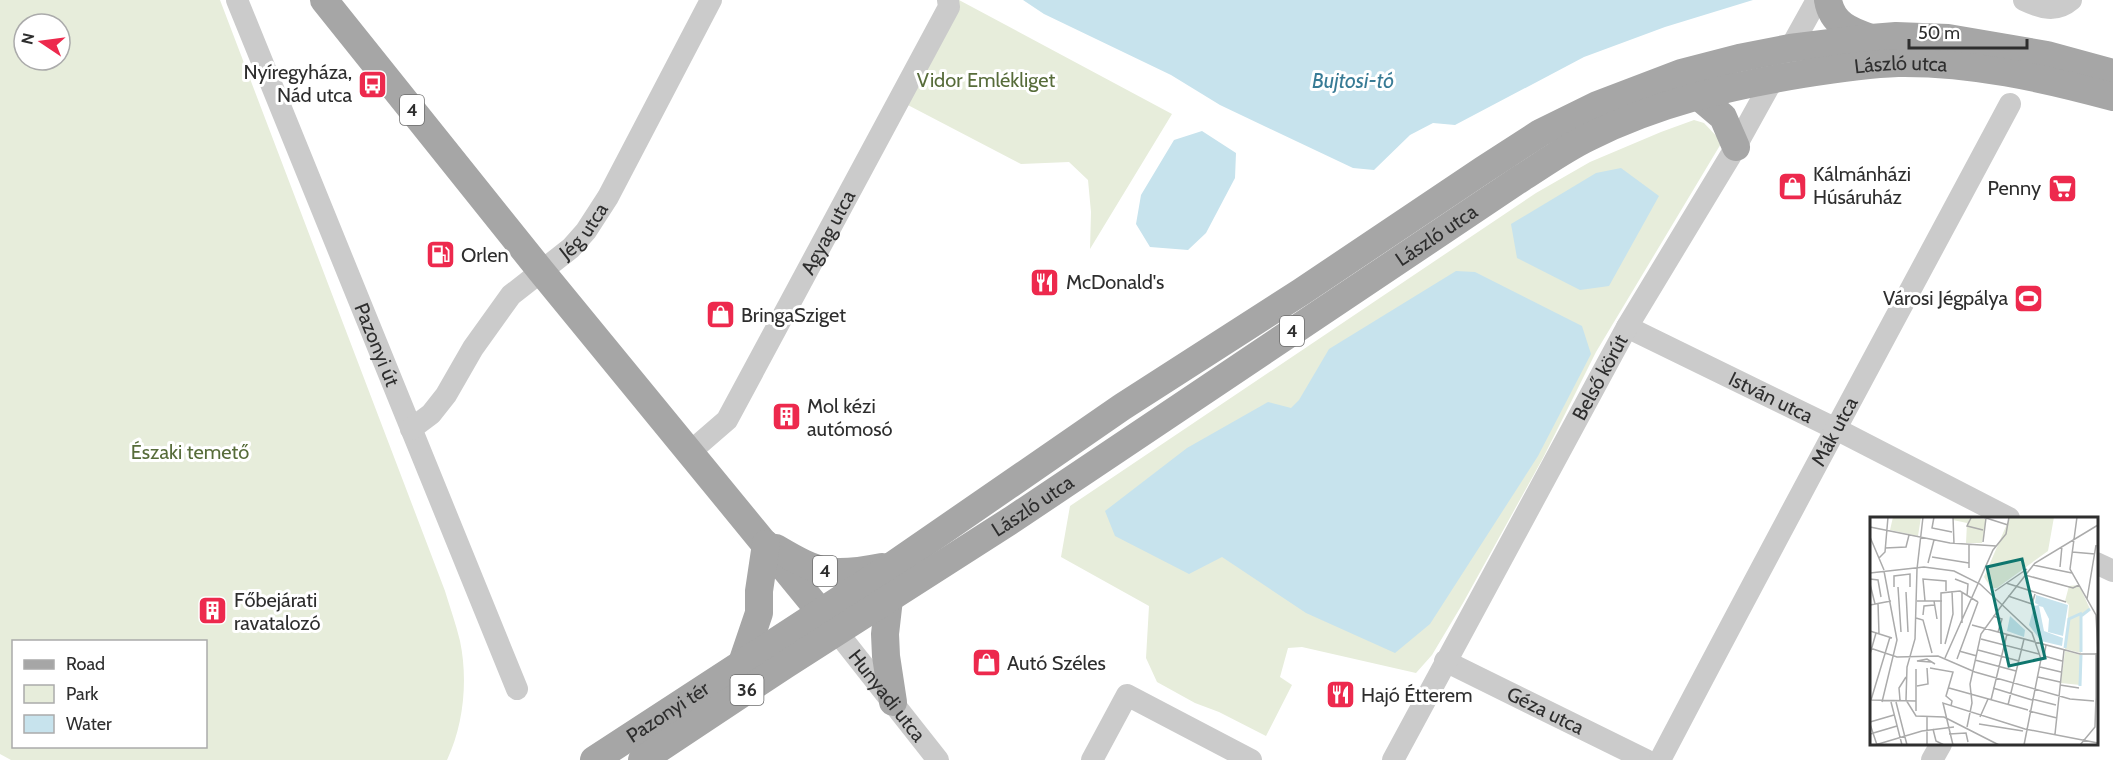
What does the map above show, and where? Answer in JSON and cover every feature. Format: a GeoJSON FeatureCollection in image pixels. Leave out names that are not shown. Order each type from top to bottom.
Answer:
{"type":"FeatureCollection","features":[{"type":"Feature","properties":{"kind":"main road"},"geometry":{"type":"LineString","coordinates":[[1828,0],[1835,19],[1849,31],[1871,38]]}},
{"type":"Feature","properties":{"kind":"main road","name":"4"},"geometry":{"type":"LineString","coordinates":[[326,1],[541,271],[765,543],[805,565],[832,573],[853,573],[893,565]]}},
{"type":"Feature","properties":{"kind":"main road","name":"László utca"},"geometry":{"type":"LineString","coordinates":[[829,622],[889,599],[1013,519],[1436,219],[1483,170],[1540,133],[1597,105],[1681,73],[1739,57],[1871,38],[1948,38],[2047,55],[2113,73]]}},
{"type":"Feature","properties":{"kind":"main road","name":"László utca"},"geometry":{"type":"LineString","coordinates":[[829,622],[893,565],[1122,407],[1436,219],[1496,194],[1587,138],[1621,122],[1697,95],[1772,79],[1841,68],[1909,64],[1977,68],[2061,83],[2113,98]]}},
{"type":"Feature","properties":{"kind":"main road"},"geometry":{"type":"LineString","coordinates":[[1697,95],[1723,117],[1736,147]]}},
{"type":"Feature","properties":{"kind":"main road"},"geometry":{"type":"LineString","coordinates":[[742,663],[759,613],[759,591],[765,543]]}},
{"type":"Feature","properties":{"kind":"main road","name":"Hunyadi utca"},"geometry":{"type":"LineString","coordinates":[[765,543],[829,622]]}},
{"type":"Feature","properties":{"kind":"main road"},"geometry":{"type":"LineString","coordinates":[[889,599],[885,634],[893,702]]}},
{"type":"Feature","properties":{"kind":"main road","name":"36"},"geometry":{"type":"LineString","coordinates":[[742,663],[829,622]]}},
{"type":"Feature","properties":{"kind":"main road","name":"Pazonyi tér"},"geometry":{"type":"LineString","coordinates":[[642,760],[829,622]]}},
{"type":"Feature","properties":{"kind":"main road","name":"Pazonyi tér"},"geometry":{"type":"LineString","coordinates":[[594,760],[742,663]]}},
{"type":"Feature","properties":{"kind":"street","name":"Pazonyi út"},"geometry":{"type":"LineString","coordinates":[[237,0],[516,688]]}},
{"type":"Feature","properties":{"kind":"street","name":"Jég utca"},"geometry":{"type":"LineString","coordinates":[[411,429],[430,414],[446,395],[473,348],[511,295],[571,248],[586,231],[608,197],[711,0]]}},
{"type":"Feature","properties":{"kind":"street","name":"Agyag utca"},"geometry":{"type":"LineString","coordinates":[[690,452],[727,420],[949,7],[948,0]]}},
{"type":"Feature","properties":{"kind":"street","name":"Belső körút"},"geometry":{"type":"LineString","coordinates":[[1393,760],[1628,327],[1736,147],[1817,0]]}},
{"type":"Feature","properties":{"kind":"street"},"geometry":{"type":"LineString","coordinates":[[2024,0],[2048,9],[2057,8],[2071,1]]}},
{"type":"Feature","properties":{"kind":"street","name":"Mák utca"},"geometry":{"type":"LineString","coordinates":[[1660,760],[1776,537],[2010,105]]}},
{"type":"Feature","properties":{"kind":"street","name":"István utca"},"geometry":{"type":"LineString","coordinates":[[1628,327],[1836,429],[2005,517]]}},
{"type":"Feature","properties":{"kind":"street"},"geometry":{"type":"LineString","coordinates":[[2098,564],[2113,571]]}},
{"type":"Feature","properties":{"kind":"street","name":"Hunyadi utca"},"geometry":{"type":"LineString","coordinates":[[829,622],[938,760]]}},
{"type":"Feature","properties":{"kind":"street","name":"Géza utca"},"geometry":{"type":"LineString","coordinates":[[1445,661],[1646,760]]}},
{"type":"Feature","properties":{"kind":"street"},"geometry":{"type":"LineString","coordinates":[[1092,760],[1127,694],[1251,760]]}},
{"type":"Feature","properties":{"kind":"street"},"geometry":{"type":"LineString","coordinates":[[1932,760],[1940,745]]}},
{"type":"Feature","properties":{"kind":"green space","name":"Északi temető"},"geometry":{"type":"Polygon","coordinates":[[[0,0],[220,0],[445,591],[458,635],[464,671],[461,717],[447,760],[11,760],[0,754],[0,0]]]}},
{"type":"Feature","properties":{"kind":"green space","name":"Vidor Emlékliget"},"geometry":{"type":"Polygon","coordinates":[[[959,0],[1172,114],[1090,249],[1091,212],[1088,180],[1069,162],[1021,164],[904,103],[959,0]]]}},
{"type":"Feature","properties":{"kind":"green space"},"geometry":{"type":"Polygon","coordinates":[[[1694,120],[1704,123],[1722,142],[1596,352],[1543,458],[1463,603],[1432,655],[1416,673],[1302,647],[1288,648],[1280,677],[1292,685],[1266,736],[1219,712],[1195,703],[1157,682],[1146,658],[1149,606],[1061,557],[1070,506],[1536,193],[1590,162],[1694,120]]]}},
{"type":"Feature","properties":{"kind":"water","name":"Bujtosi-tó"},"geometry":{"type":"Polygon","coordinates":[[[1023,0],[1753,0],[1665,27],[1584,57],[1455,125],[1433,123],[1410,135],[1374,170],[1353,168],[1220,105],[1171,75],[1044,14],[1023,0]]]}},
{"type":"Feature","properties":{"kind":"water"},"geometry":{"type":"Polygon","coordinates":[[[1202,131],[1236,153],[1235,178],[1206,233],[1188,250],[1150,247],[1136,224],[1141,195],[1174,140],[1202,131]]]}},
{"type":"Feature","properties":{"kind":"water"},"geometry":{"type":"Polygon","coordinates":[[[1621,168],[1659,196],[1609,286],[1580,290],[1517,258],[1511,224],[1596,173],[1621,168]]]}},
{"type":"Feature","properties":{"kind":"water"},"geometry":{"type":"Polygon","coordinates":[[[1456,271],[1475,272],[1582,326],[1591,354],[1538,456],[1430,624],[1395,653],[1306,613],[1222,557],[1189,574],[1115,536],[1105,511],[1187,448],[1268,402],[1291,408],[1299,400],[1329,349],[1456,271]]]}},
{"type":"Feature","properties":{"kind":"place","name":"Nyíregyháza, Nád utca"},"geometry":{"type":"Point","coordinates":[373,84]}},
{"type":"Feature","properties":{"kind":"place","name":"Kálmánházi Húsáruház"},"geometry":{"type":"Point","coordinates":[1792,186]}},
{"type":"Feature","properties":{"kind":"place","name":"Penny"},"geometry":{"type":"Point","coordinates":[2062,188]}},
{"type":"Feature","properties":{"kind":"place","name":"Orlen"},"geometry":{"type":"Point","coordinates":[440,255]}},
{"type":"Feature","properties":{"kind":"place","name":"McDonald's"},"geometry":{"type":"Point","coordinates":[1045,282]}},
{"type":"Feature","properties":{"kind":"place","name":"Városi Jégpálya"},"geometry":{"type":"Point","coordinates":[2029,298]}},
{"type":"Feature","properties":{"kind":"place","name":"BringaSziget"},"geometry":{"type":"Point","coordinates":[720,315]}},
{"type":"Feature","properties":{"kind":"place","name":"Mol kézi autómosó"},"geometry":{"type":"Point","coordinates":[786,417]}},
{"type":"Feature","properties":{"kind":"place","name":"Főbejárati ravatalozó"},"geometry":{"type":"Point","coordinates":[213,611]}},
{"type":"Feature","properties":{"kind":"place","name":"Autó Széles"},"geometry":{"type":"Point","coordinates":[986,663]}},
{"type":"Feature","properties":{"kind":"place","name":"Hajó Étterem"},"geometry":{"type":"Point","coordinates":[1340,695]}}]}
